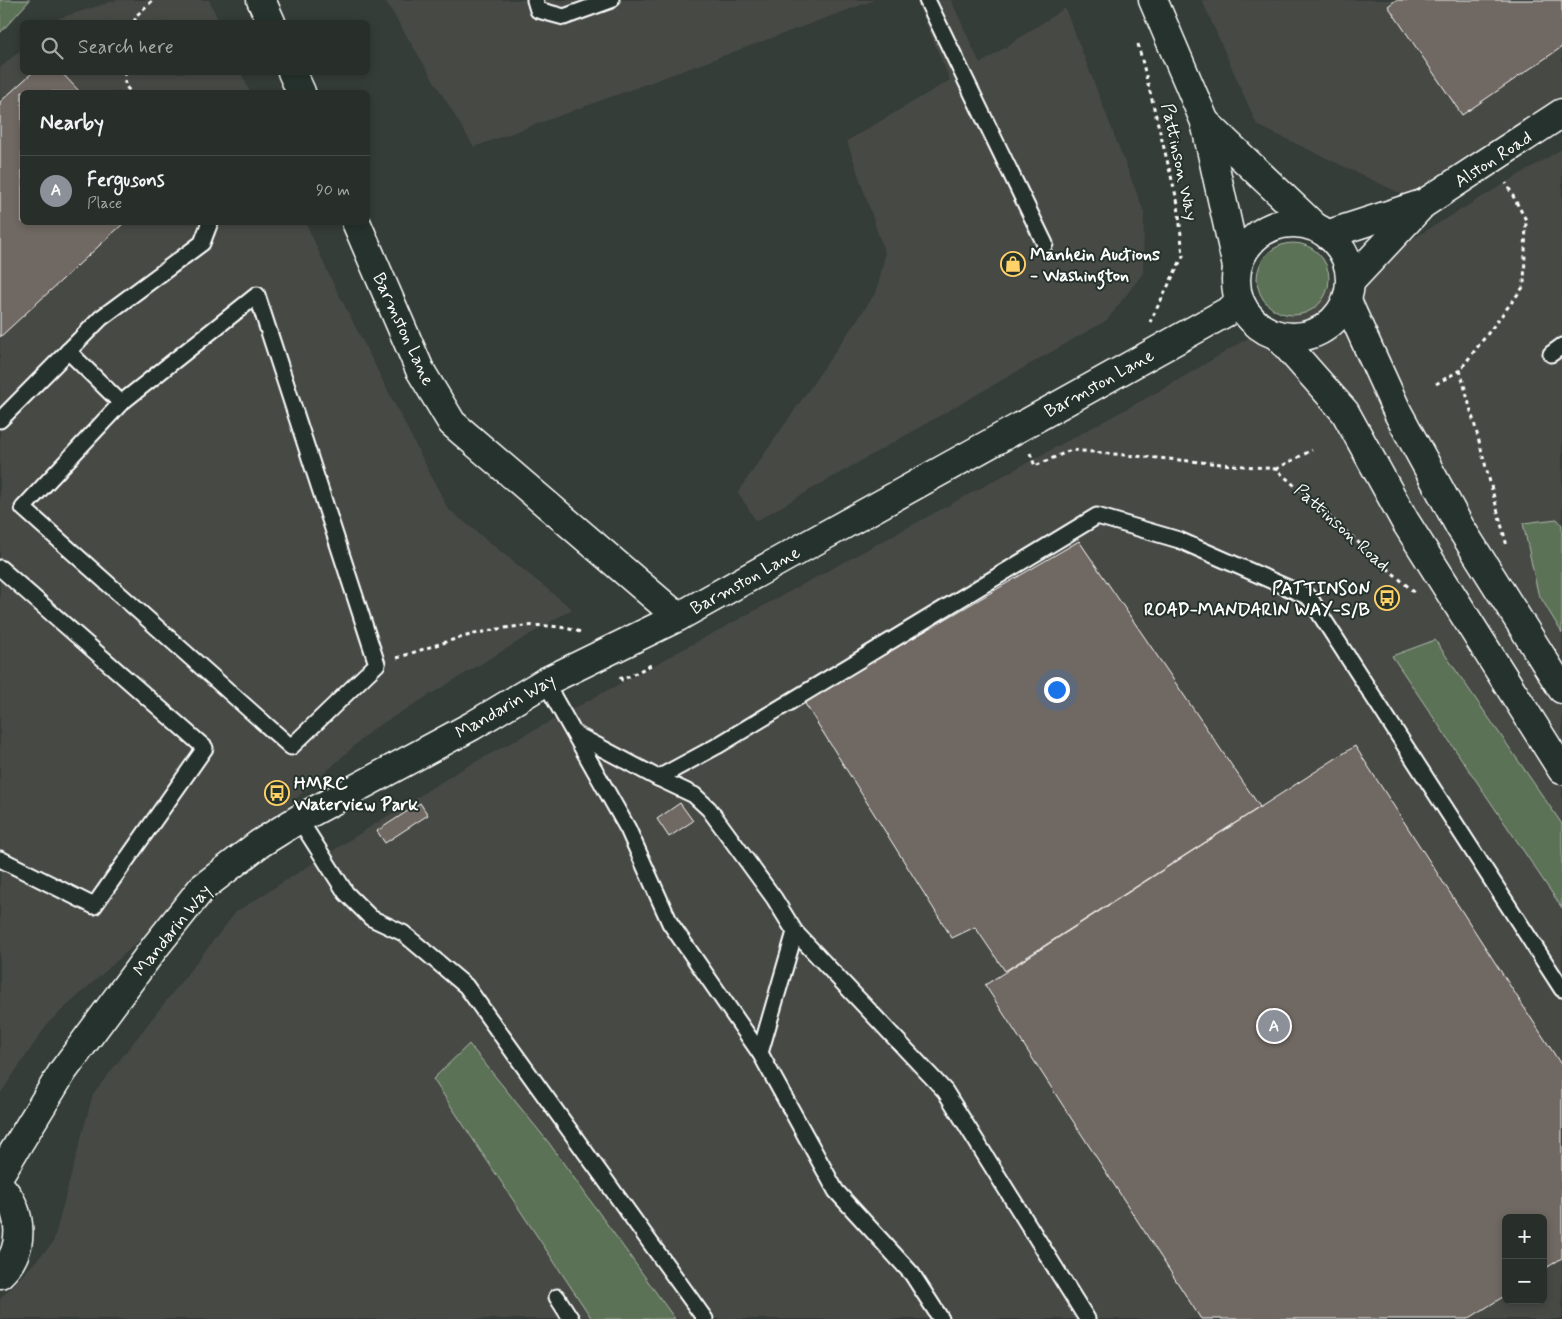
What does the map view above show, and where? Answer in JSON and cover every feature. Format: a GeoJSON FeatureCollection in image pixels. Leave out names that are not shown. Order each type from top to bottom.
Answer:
{"type":"FeatureCollection","features":[{"type":"Feature","properties":{"kind":"street"},"geometry":{"type":"LineString","coordinates":[[261,0],[270,20]]}},
{"type":"Feature","properties":{"kind":"street"},"geometry":{"type":"LineString","coordinates":[[1153,0],[1205,122],[1237,267],[1236,285],[1241,304],[1248,316],[1259,326],[1277,335],[1345,412],[1405,521],[1562,770]]}},
{"type":"Feature","properties":{"kind":"street"},"geometry":{"type":"LineString","coordinates":[[293,75],[300,90]]}},
{"type":"Feature","properties":{"kind":"street","name":"Alston Road"},"geometry":{"type":"LineString","coordinates":[[1349,291],[1423,204],[1562,113]]}},
{"type":"Feature","properties":{"kind":"street"},"geometry":{"type":"LineString","coordinates":[[1205,122],[1342,249],[1350,267],[1349,291],[1340,315],[1322,330],[1303,336],[1277,335]]}},
{"type":"Feature","properties":{"kind":"street","name":"Alston Road"},"geometry":{"type":"LineString","coordinates":[[1321,230],[1423,204]]}},
{"type":"Feature","properties":{"kind":"street"},"geometry":{"type":"LineString","coordinates":[[1237,267],[1247,245],[1265,229],[1294,222],[1321,230]]}},
{"type":"Feature","properties":{"kind":"street","name":"Barmston Lane"},"geometry":{"type":"LineString","coordinates":[[357,225],[420,370],[452,423],[678,617],[1241,304]]}},
{"type":"Feature","properties":{"kind":"street"},"geometry":{"type":"LineString","coordinates":[[1349,291],[1398,413],[1460,527],[1562,689]]}},
{"type":"Feature","properties":{"kind":"street","name":"Mandarin Way"},"geometry":{"type":"LineString","coordinates":[[0,1174],[63,1071],[202,888],[259,844],[299,819],[472,726],[545,682],[606,654],[678,617]]}},
{"type":"Feature","properties":{"kind":"street"},"geometry":{"type":"LineString","coordinates":[[0,1186],[9,1196],[17,1213],[19,1232],[16,1251],[0,1274]]}},
{"type":"Feature","properties":{"kind":"lane"},"geometry":{"type":"LineString","coordinates":[[535,0],[538,10],[564,17],[612,0]]}},
{"type":"Feature","properties":{"kind":"lane"},"geometry":{"type":"LineString","coordinates":[[927,0],[1045,244]]}},
{"type":"Feature","properties":{"kind":"lane"},"geometry":{"type":"LineString","coordinates":[[0,420],[101,318],[202,243],[209,225]]}},
{"type":"Feature","properties":{"kind":"lane"},"geometry":{"type":"LineString","coordinates":[[257,295],[377,664],[291,747],[23,508],[120,403],[257,295]]}},
{"type":"Feature","properties":{"kind":"lane"},"geometry":{"type":"LineString","coordinates":[[68,351],[120,403]]}},
{"type":"Feature","properties":{"kind":"lane"},"geometry":{"type":"LineString","coordinates":[[658,778],[717,746],[1097,516],[1178,540],[1309,597],[1562,989]]}},
{"type":"Feature","properties":{"kind":"lane"},"geometry":{"type":"LineString","coordinates":[[0,568],[204,748],[94,906],[0,859]]}},
{"type":"Feature","properties":{"kind":"lane"},"geometry":{"type":"LineString","coordinates":[[545,682],[628,829],[670,923],[760,1053],[836,1191],[912,1274],[941,1319]]}},
{"type":"Feature","properties":{"kind":"lane"},"geometry":{"type":"LineString","coordinates":[[575,734],[694,795],[709,809],[774,898],[795,932],[946,1091],[1087,1319]]}},
{"type":"Feature","properties":{"kind":"lane"},"geometry":{"type":"LineString","coordinates":[[299,819],[346,893],[371,918],[403,933],[466,986],[705,1319]]}},
{"type":"Feature","properties":{"kind":"lane"},"geometry":{"type":"LineString","coordinates":[[760,1053],[795,932]]}},
{"type":"Feature","properties":{"kind":"lane"},"geometry":{"type":"LineString","coordinates":[[557,1297],[572,1319]]}},
{"type":"Feature","properties":{"kind":"path"},"geometry":{"type":"LineString","coordinates":[[135,20],[154,0]]}},
{"type":"Feature","properties":{"kind":"path","name":"Pattinson Way"},"geometry":{"type":"LineString","coordinates":[[1137,38],[1178,204],[1183,256],[1147,327]]}},
{"type":"Feature","properties":{"kind":"path"},"geometry":{"type":"LineString","coordinates":[[125,75],[125,86],[128,90]]}},
{"type":"Feature","properties":{"kind":"path"},"geometry":{"type":"LineString","coordinates":[[1436,384],[1460,370],[1524,286],[1526,220],[1492,158]]}},
{"type":"Feature","properties":{"kind":"path"},"geometry":{"type":"LineString","coordinates":[[1460,370],[1510,555]]}},
{"type":"Feature","properties":{"kind":"path"},"geometry":{"type":"LineString","coordinates":[[1028,450],[1035,466],[1071,450],[1276,468],[1312,450]]}},
{"type":"Feature","properties":{"kind":"path","name":"Pattinson Road"},"geometry":{"type":"LineString","coordinates":[[1276,468],[1416,593]]}},
{"type":"Feature","properties":{"kind":"path"},"geometry":{"type":"LineString","coordinates":[[377,664],[465,635],[520,627],[564,626],[586,634],[606,654]]}},
{"type":"Feature","properties":{"kind":"shaded area"},"geometry":{"type":"Polygon","coordinates":[[[117,0],[209,0],[218,20],[58,20],[117,0]]]}},
{"type":"Feature","properties":{"kind":"shaded area"},"geometry":{"type":"Polygon","coordinates":[[[385,0],[875,0],[474,147],[385,0]]]}},
{"type":"Feature","properties":{"kind":"shaded area","name":"Manhein Auctions - Washington"},"geometry":{"type":"Polygon","coordinates":[[[916,0],[951,0],[980,64],[1065,8],[1144,212],[1143,273],[1107,320],[756,521],[738,492],[877,291],[885,254],[847,141],[950,80],[916,0]]]}},
{"type":"Feature","properties":{"kind":"shaded area"},"geometry":{"type":"Polygon","coordinates":[[[1202,0],[1562,0],[1562,131],[1423,204],[1257,125],[1202,0]]]}},
{"type":"Feature","properties":{"kind":"shaded area"},"geometry":{"type":"Polygon","coordinates":[[[20,51],[20,75],[242,75],[249,90],[20,90],[20,225],[307,225],[329,275],[448,509],[572,609],[373,729],[48,1023],[0,1094],[0,68],[20,51]]]}},
{"type":"Feature","properties":{"kind":"shaded area"},"geometry":{"type":"Polygon","coordinates":[[[1562,149],[1562,1319],[0,1319],[0,1299],[53,1243],[93,1094],[236,912],[457,772],[1165,388],[1562,149]]]}},
{"type":"Feature","properties":{"kind":"green space"},"geometry":{"type":"Polygon","coordinates":[[[0,0],[30,0],[0,33],[0,0]]]}},
{"type":"Feature","properties":{"kind":"green space"},"geometry":{"type":"Polygon","coordinates":[[[1300,243],[1319,253],[1327,265],[1329,279],[1327,293],[1319,305],[1307,313],[1286,315],[1267,305],[1259,293],[1257,272],[1267,253],[1279,245],[1300,243]]]}},
{"type":"Feature","properties":{"kind":"green space"},"geometry":{"type":"Polygon","coordinates":[[[1557,519],[1562,525],[1562,633],[1538,593],[1523,523],[1557,519]]]}},
{"type":"Feature","properties":{"kind":"green space"},"geometry":{"type":"Polygon","coordinates":[[[1435,640],[1562,824],[1562,908],[1392,656],[1435,640]]]}},
{"type":"Feature","properties":{"kind":"green space"},"geometry":{"type":"Polygon","coordinates":[[[469,1044],[549,1143],[675,1319],[592,1319],[433,1079],[469,1044]]]}},
{"type":"Feature","properties":{"kind":"building"},"geometry":{"type":"Polygon","coordinates":[[[1396,0],[1562,0],[1562,47],[1462,115],[1388,6],[1396,0]]]}},
{"type":"Feature","properties":{"kind":"building"},"geometry":{"type":"Polygon","coordinates":[[[30,75],[64,75],[78,90],[20,90],[20,225],[122,225],[0,337],[0,102],[30,75]]]}},
{"type":"Feature","properties":{"kind":"building"},"geometry":{"type":"Polygon","coordinates":[[[1079,541],[1260,807],[1005,971],[975,927],[952,938],[804,702],[1079,541]]]}},
{"type":"Feature","properties":{"kind":"building"},"geometry":{"type":"Polygon","coordinates":[[[1355,746],[1562,1066],[1562,1258],[1547,1267],[1547,1214],[1502,1214],[1502,1298],[1468,1319],[1201,1319],[985,985],[1355,746]]]}},
{"type":"Feature","properties":{"kind":"building"},"geometry":{"type":"Polygon","coordinates":[[[420,803],[428,815],[385,843],[377,831],[420,803]]]}},
{"type":"Feature","properties":{"kind":"building"},"geometry":{"type":"Polygon","coordinates":[[[680,803],[693,821],[669,837],[657,819],[680,803]]]}},
{"type":"Feature","properties":{"kind":"place","name":"Manhein Auctions - Washington"},"geometry":{"type":"Point","coordinates":[1013,264]}},
{"type":"Feature","properties":{"kind":"place","name":"PATTINSON ROAD-MANDARIN WAY-S/B"},"geometry":{"type":"Point","coordinates":[1387,598]}},
{"type":"Feature","properties":{"kind":"place","name":"HMRC Waterview Park"},"geometry":{"type":"Point","coordinates":[277,793]}},
{"type":"Feature","properties":{"kind":"place","name":"Fergusons"},"geometry":{"type":"Point","coordinates":[1274,1026]}}]}
